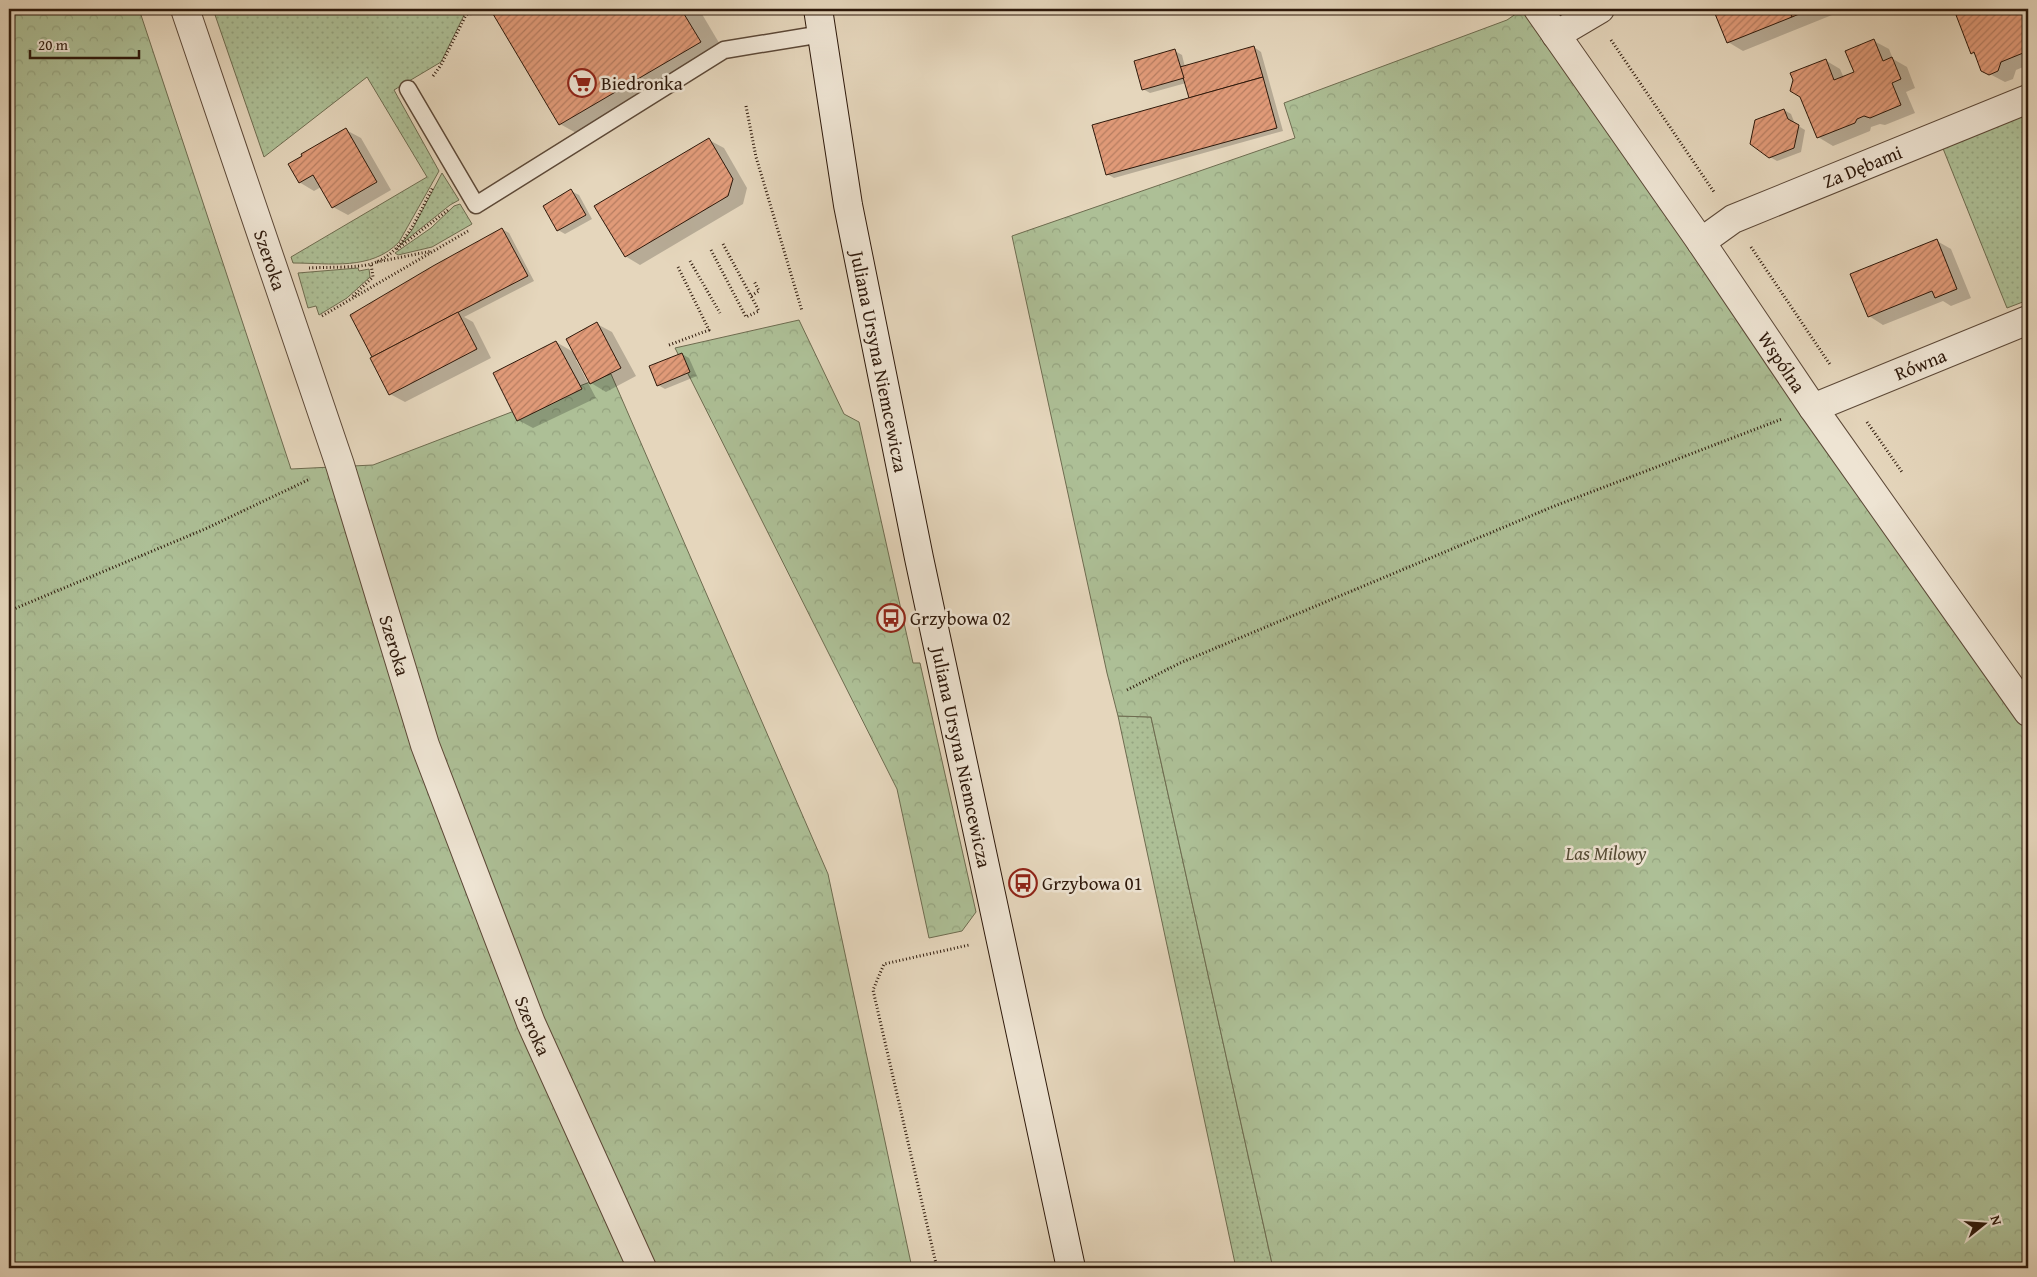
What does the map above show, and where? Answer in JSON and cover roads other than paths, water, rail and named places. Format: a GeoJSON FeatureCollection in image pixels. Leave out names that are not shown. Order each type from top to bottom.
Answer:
{"type":"FeatureCollection","features":[{"type":"Feature","properties":{"kind":"street","name":"Szeroka"},"geometry":{"type":"LineString","coordinates":[[185,9],[340,465],[425,745],[531,1022],[642,1268]]}},
{"type":"Feature","properties":{"kind":"street","name":"Wspólna"},"geometry":{"type":"LineString","coordinates":[[1538,9],[1701,242],[1813,408],[2028,712]]}},
{"type":"Feature","properties":{"kind":"street"},"geometry":{"type":"LineString","coordinates":[[1556,35],[1600,9]]}},
{"type":"Feature","properties":{"kind":"street","name":"Juliana Ursyna Niemcewicza"},"geometry":{"type":"LineString","coordinates":[[820,21],[848,205],[920,558],[1071,1268]]}},
{"type":"Feature","properties":{"kind":"street","name":"Za Dębami"},"geometry":{"type":"LineString","coordinates":[[1701,242],[1733,219],[2028,98]]}},
{"type":"Feature","properties":{"kind":"street","name":"Równa"},"geometry":{"type":"LineString","coordinates":[[1813,408],[2028,320]]}},
{"type":"Feature","properties":{"kind":"lane"},"geometry":{"type":"LineString","coordinates":[[412,94],[474,202],[724,50],[820,21]]}},
{"type":"Feature","properties":{"kind":"place","name":"Biedronka"},"geometry":{"type":"Point","coordinates":[582,83]}},
{"type":"Feature","properties":{"kind":"place","name":"Grzybowa 02"},"geometry":{"type":"Point","coordinates":[891,618]}},
{"type":"Feature","properties":{"kind":"place","name":"Grzybowa 01"},"geometry":{"type":"Point","coordinates":[1023,883]}},
{"type":"Feature","properties":{"kind":"park label","name":"Las Milowy"},"geometry":{"type":"Point","coordinates":[1606,853]}}]}
